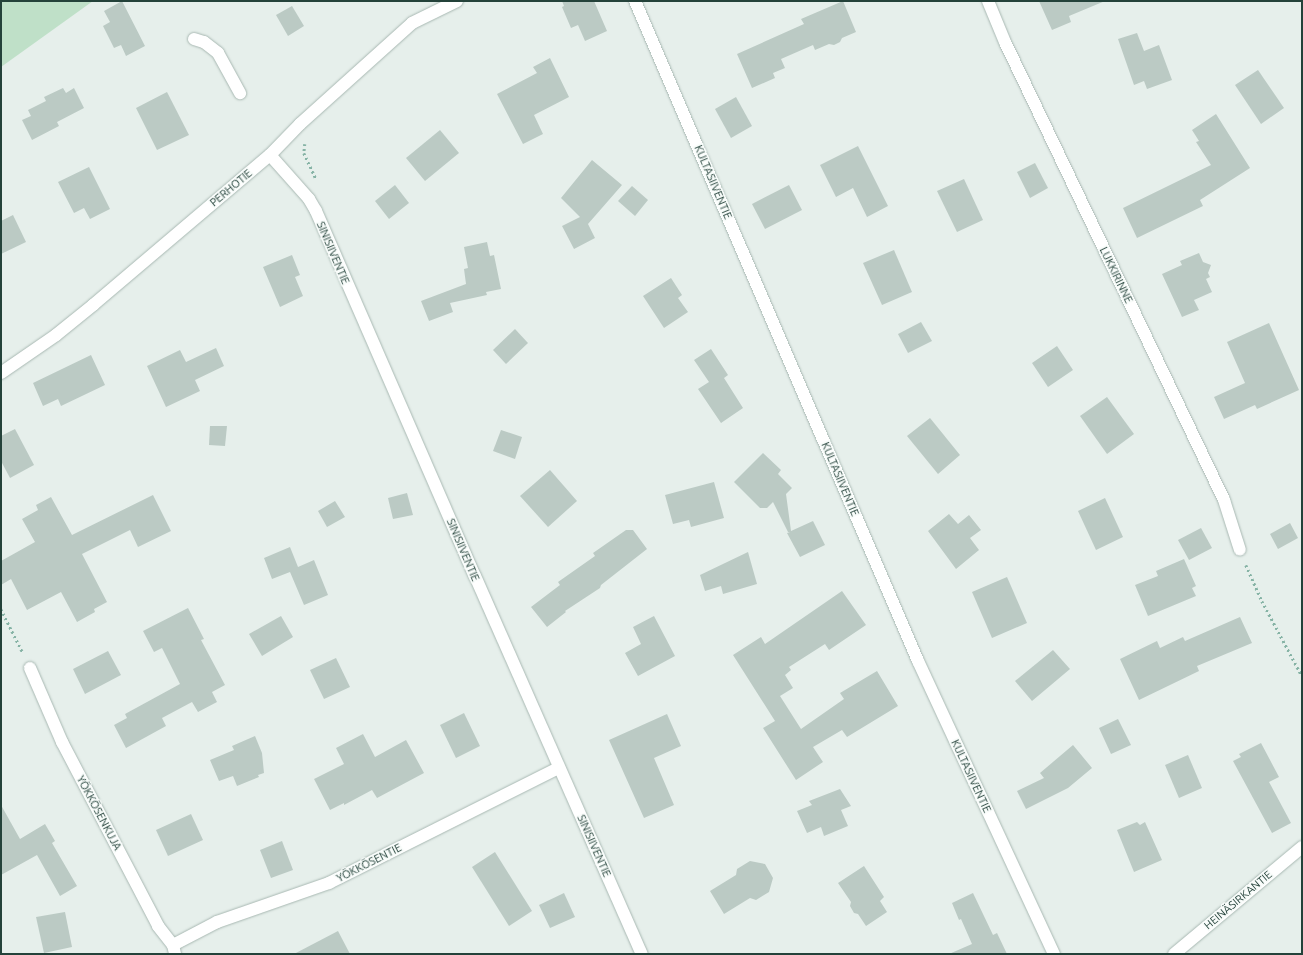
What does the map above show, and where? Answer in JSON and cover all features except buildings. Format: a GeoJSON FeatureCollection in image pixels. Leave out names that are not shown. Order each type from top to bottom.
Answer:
{"type":"FeatureCollection","features":[{"type":"Feature","properties":{"kind":"street","name":"PERHOTIE"},"geometry":{"type":"LineString","coordinates":[[1,373],[56,335],[270,155],[300,124],[412,23],[458,1]]}},
{"type":"Feature","properties":{"kind":"street","name":"KULTASIIVENTIE"},"geometry":{"type":"LineString","coordinates":[[635,1],[918,661],[1054,954]]}},
{"type":"Feature","properties":{"kind":"street","name":"LUKKIRINNE"},"geometry":{"type":"LineString","coordinates":[[988,1],[1008,49],[1224,500],[1240,550]]}},
{"type":"Feature","properties":{"kind":"street"},"geometry":{"type":"LineString","coordinates":[[194,39],[204,42],[218,53],[240,93]]}},
{"type":"Feature","properties":{"kind":"street","name":"SINISIIVENTIE"},"geometry":{"type":"LineString","coordinates":[[270,155],[309,200],[316,211],[559,768],[642,954]]}},
{"type":"Feature","properties":{"kind":"street","name":"YÖKKÖSENKUJA"},"geometry":{"type":"LineString","coordinates":[[30,668],[62,742],[158,926],[174,950]]}},
{"type":"Feature","properties":{"kind":"street","name":"YÖKKÖSENTIE"},"geometry":{"type":"LineString","coordinates":[[174,950],[217,922],[329,883],[559,768]]}},
{"type":"Feature","properties":{"kind":"street","name":"HEINÄSIRKANTIE"},"geometry":{"type":"LineString","coordinates":[[1174,954],[1302,847]]}},
{"type":"Feature","properties":{"kind":"path"},"geometry":{"type":"LineString","coordinates":[[1240,550],[1262,601],[1302,676]]}},
{"type":"Feature","properties":{"kind":"path"},"geometry":{"type":"LineString","coordinates":[[1,608],[30,668]]}},
{"type":"Feature","properties":{"kind":"green space"},"geometry":{"type":"Polygon","coordinates":[[[1,1],[93,1],[1,67],[1,1]]]}}]}
